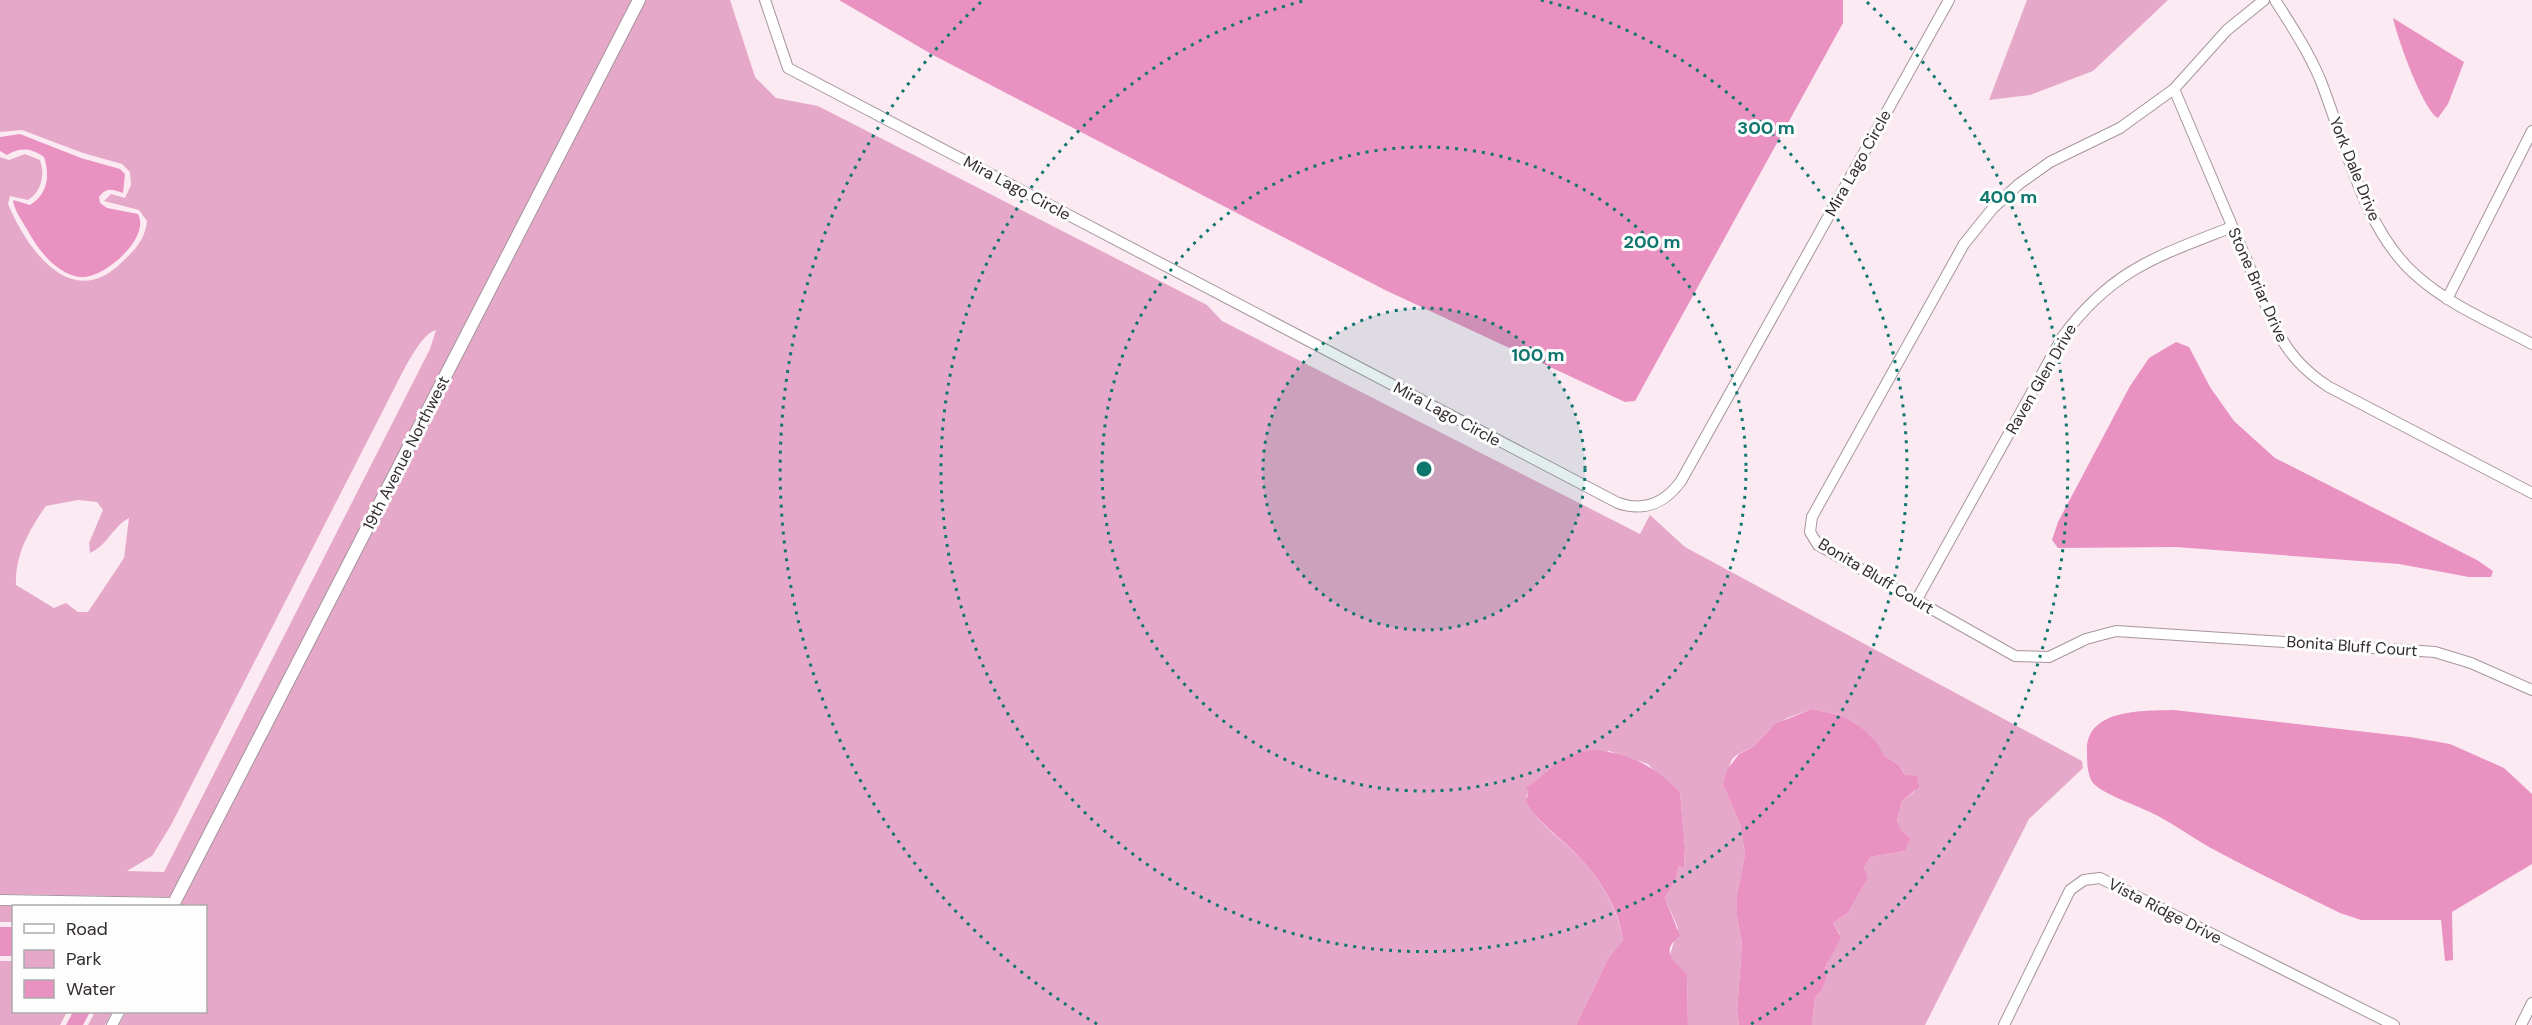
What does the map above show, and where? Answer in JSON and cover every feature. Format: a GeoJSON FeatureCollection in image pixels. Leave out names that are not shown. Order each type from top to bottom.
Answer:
{"type":"FeatureCollection","features":[{"type":"Feature","properties":{"kind":"street","name":"19th Avenue Northwest"},"geometry":{"type":"LineString","coordinates":[[173,904],[639,0]]}},
{"type":"Feature","properties":{"kind":"street","name":"Mira Lago Circle"},"geometry":{"type":"LineString","coordinates":[[765,0],[788,68],[1607,498],[1626,506],[1640,507],[1666,498],[1681,481],[1949,0]]}},
{"type":"Feature","properties":{"kind":"street","name":"Bonita Bluff Court"},"geometry":{"type":"LineString","coordinates":[[2264,0],[2227,30],[2174,89],[2120,128],[2050,162],[2019,184],[1993,208],[1964,244],[1812,517],[1810,532],[1818,545],[2015,656],[2049,657],[2086,639],[2116,631],[2435,652],[2471,663],[2532,690]]}},
{"type":"Feature","properties":{"kind":"street","name":"York Dale Drive"},"geometry":{"type":"LineString","coordinates":[[2275,0],[2301,40],[2319,77],[2376,224],[2392,249],[2416,276],[2447,299],[2532,344]]}},
{"type":"Feature","properties":{"kind":"street","name":"Stone Briar Drive"},"geometry":{"type":"LineString","coordinates":[[2174,89],[2285,348],[2307,373],[2329,387],[2532,493]]}},
{"type":"Feature","properties":{"kind":"street"},"geometry":{"type":"LineString","coordinates":[[2447,299],[2532,131]]}},
{"type":"Feature","properties":{"kind":"street","name":"Raven Glen Drive"},"geometry":{"type":"LineString","coordinates":[[1916,601],[2063,336],[2085,307],[2131,270],[2160,255],[2232,227]]}},
{"type":"Feature","properties":{"kind":"street","name":"Vista Ridge Drive"},"geometry":{"type":"LineString","coordinates":[[2004,1025],[2070,890],[2084,880],[2100,878],[2374,1021],[2394,1025]]}},
{"type":"Feature","properties":{"kind":"street"},"geometry":{"type":"LineString","coordinates":[[0,900],[173,904]]}},
{"type":"Feature","properties":{"kind":"street"},"geometry":{"type":"LineString","coordinates":[[2521,1025],[2532,1003]]}},
{"type":"Feature","properties":{"kind":"green space"},"geometry":{"type":"Polygon","coordinates":[[[0,0],[632,0],[170,897],[0,894],[0,157],[9,160],[25,154],[40,160],[42,176],[36,192],[28,200],[10,196],[8,204],[16,221],[39,255],[53,269],[68,278],[85,281],[103,276],[135,249],[142,239],[147,221],[139,210],[104,201],[111,194],[125,198],[131,185],[130,172],[122,164],[83,153],[22,130],[0,132],[0,0]],[[436,330],[418,346],[407,365],[171,825],[152,856],[127,871],[164,872],[430,349],[436,330]],[[78,500],[46,506],[24,543],[18,563],[16,585],[54,608],[66,603],[78,612],[88,612],[124,558],[129,518],[101,546],[90,553],[89,543],[103,510],[97,502],[78,500]]]}},
{"type":"Feature","properties":{"kind":"green space"},"geometry":{"type":"Polygon","coordinates":[[[646,0],[730,0],[755,77],[776,98],[818,106],[1207,305],[1222,321],[1640,534],[1650,515],[1685,547],[2082,761],[2083,768],[2029,819],[1925,1025],[1812,1025],[1815,998],[1822,990],[1827,978],[1825,969],[1840,934],[1833,923],[1848,913],[1868,878],[1864,867],[1871,857],[1905,851],[1911,838],[1897,823],[1902,801],[1915,791],[1899,765],[1884,756],[1861,727],[1843,716],[1812,709],[1787,718],[1769,730],[1753,747],[1732,759],[1723,785],[1740,824],[1745,854],[1737,895],[1737,917],[1742,944],[1737,1011],[1739,1025],[1688,1025],[1687,974],[1673,963],[1670,955],[1678,928],[1665,898],[1675,881],[1679,866],[1684,868],[1685,848],[1680,792],[1648,764],[1609,751],[1548,770],[1526,796],[1542,823],[1573,850],[1595,876],[1613,906],[1621,929],[1623,940],[1609,957],[1576,1025],[119,1025],[125,1013],[207,1013],[207,905],[180,904],[646,0]]]}},
{"type":"Feature","properties":{"kind":"green space"},"geometry":{"type":"Polygon","coordinates":[[[2027,0],[2168,0],[2093,71],[2030,95],[1989,100],[2027,0]]]}},
{"type":"Feature","properties":{"kind":"green space"},"geometry":{"type":"Polygon","coordinates":[[[0,905],[12,905],[12,922],[0,922],[0,905]]]}},
{"type":"Feature","properties":{"kind":"green space"},"geometry":{"type":"Polygon","coordinates":[[[0,961],[12,961],[12,1013],[66,1013],[60,1025],[0,1025],[0,961]]]}},
{"type":"Feature","properties":{"kind":"green space"},"geometry":{"type":"Polygon","coordinates":[[[94,1013],[111,1013],[105,1025],[88,1025],[94,1013]]]}},
{"type":"Feature","properties":{"kind":"water"},"geometry":{"type":"Polygon","coordinates":[[[839,0],[1843,0],[1843,23],[1635,401],[1625,402],[1385,290],[933,55],[839,0]]]}},
{"type":"Feature","properties":{"kind":"water"},"geometry":{"type":"Polygon","coordinates":[[[2393,18],[2464,62],[2448,104],[2438,118],[2425,102],[2418,88],[2393,18]]]}},
{"type":"Feature","properties":{"kind":"water"},"geometry":{"type":"Polygon","coordinates":[[[20,134],[81,158],[120,169],[125,174],[123,193],[110,190],[99,197],[100,203],[107,208],[138,214],[140,224],[138,234],[131,245],[112,265],[101,272],[80,277],[57,267],[38,247],[17,213],[13,200],[30,205],[41,195],[47,177],[44,157],[26,150],[7,155],[0,151],[0,137],[20,134]]]}},
{"type":"Feature","properties":{"kind":"water"},"geometry":{"type":"Polygon","coordinates":[[[2176,342],[2189,347],[2210,387],[2234,421],[2275,458],[2477,560],[2493,571],[2491,577],[2469,577],[2399,564],[2176,547],[2058,548],[2052,540],[2058,522],[2130,386],[2149,358],[2176,342]]]}},
{"type":"Feature","properties":{"kind":"water"},"geometry":{"type":"Polygon","coordinates":[[[1812,709],[1843,716],[1861,727],[1878,744],[1884,756],[1899,765],[1905,775],[1917,776],[1919,787],[1902,801],[1897,822],[1903,832],[1911,838],[1905,851],[1871,857],[1864,867],[1868,878],[1848,913],[1833,923],[1841,937],[1825,968],[1827,978],[1822,990],[1815,998],[1812,1025],[1739,1025],[1737,1011],[1742,944],[1737,917],[1737,895],[1745,854],[1740,824],[1723,785],[1727,770],[1739,754],[1753,747],[1775,724],[1812,709]]]}},
{"type":"Feature","properties":{"kind":"water"},"geometry":{"type":"Polygon","coordinates":[[[2174,710],[2410,737],[2450,744],[2504,768],[2532,794],[2532,864],[2452,912],[2453,960],[2445,961],[2441,920],[2361,920],[2340,913],[2225,856],[2152,813],[2105,792],[2093,783],[2088,772],[2087,752],[2089,738],[2096,727],[2118,715],[2174,710]]]}},
{"type":"Feature","properties":{"kind":"water"},"geometry":{"type":"Polygon","coordinates":[[[1590,750],[1617,754],[1640,762],[1660,774],[1680,792],[1685,848],[1684,868],[1679,866],[1675,881],[1665,898],[1680,936],[1670,947],[1671,957],[1687,974],[1688,1025],[1576,1025],[1609,957],[1623,940],[1621,929],[1618,917],[1602,886],[1580,858],[1531,810],[1526,801],[1529,790],[1525,788],[1561,760],[1590,750]]]}},
{"type":"Feature","properties":{"kind":"water"},"geometry":{"type":"Polygon","coordinates":[[[0,927],[12,927],[12,956],[0,956],[0,927]]]}},
{"type":"Feature","properties":{"kind":"water"},"geometry":{"type":"Polygon","coordinates":[[[72,1013],[89,1013],[83,1025],[66,1025],[72,1013]]]}}]}
